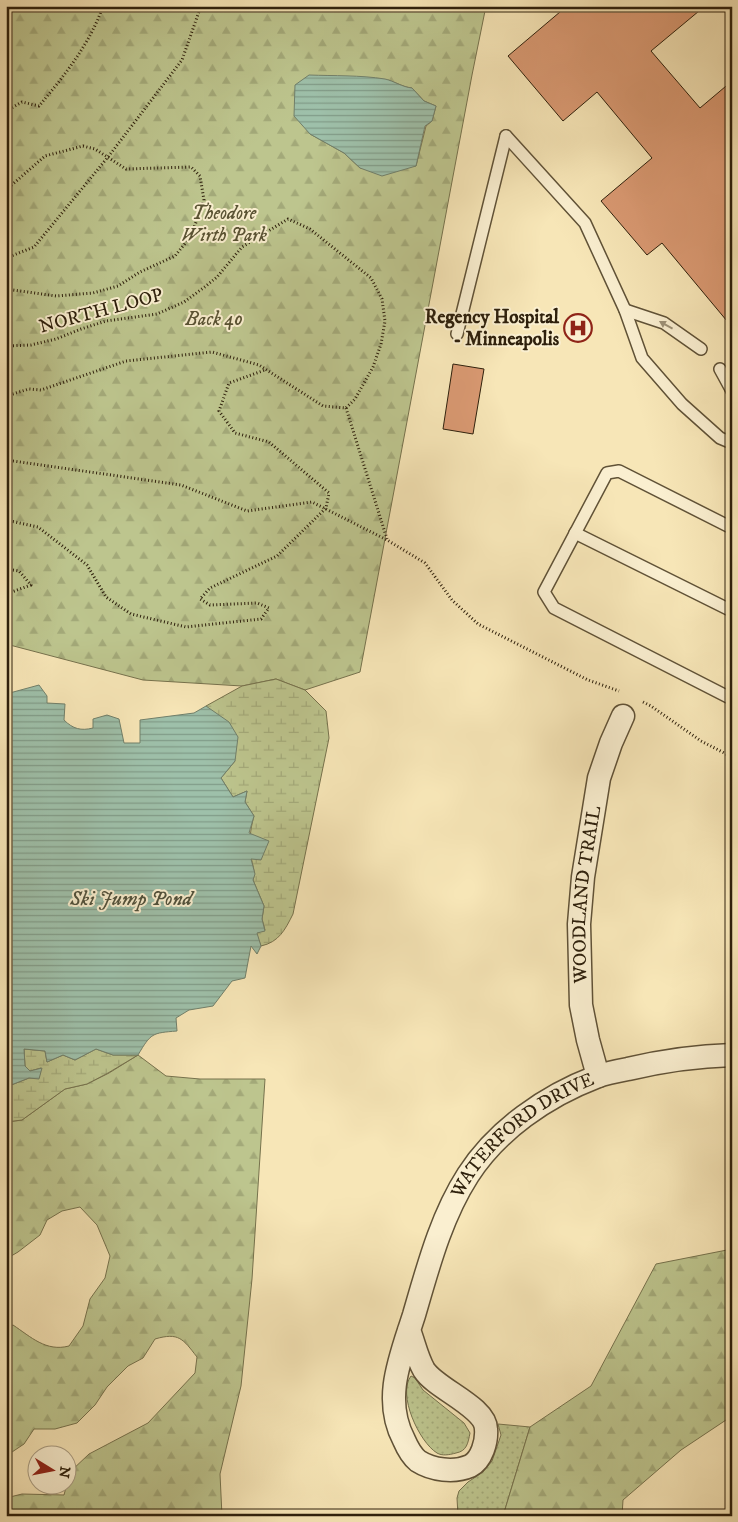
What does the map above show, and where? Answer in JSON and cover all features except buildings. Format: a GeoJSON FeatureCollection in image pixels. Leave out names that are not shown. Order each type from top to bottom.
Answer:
{"type":"FeatureCollection","features":[{"type":"Feature","properties":{"kind":"street","name":"WOODLAND TRAIL"},"geometry":{"type":"LineString","coordinates":[[598,1076],[581,1005],[578,924],[599,778],[610,743],[622,716]]}},
{"type":"Feature","properties":{"kind":"street","name":"WATERFORD DRIVE"},"geometry":{"type":"LineString","coordinates":[[409,1330],[424,1370],[438,1384],[476,1410],[486,1426],[485,1443],[480,1455],[472,1465],[458,1469],[443,1470],[430,1467],[416,1459],[396,1425],[393,1406],[394,1387],[409,1330],[433,1251],[452,1203],[468,1174],[490,1146],[516,1122],[570,1088],[598,1076],[680,1059],[732,1056]]}},
{"type":"Feature","properties":{"kind":"lane"},"geometry":{"type":"LineString","coordinates":[[457,334],[506,136],[585,223],[625,310],[642,358],[682,404],[720,438],[732,443]]}},
{"type":"Feature","properties":{"kind":"lane"},"geometry":{"type":"LineString","coordinates":[[625,310],[664,323],[701,349]]}},
{"type":"Feature","properties":{"kind":"lane"},"geometry":{"type":"LineString","coordinates":[[720,369],[732,391]]}},
{"type":"Feature","properties":{"kind":"lane"},"geometry":{"type":"LineString","coordinates":[[732,528],[619,471],[607,473],[544,592],[554,608],[732,699]]}},
{"type":"Feature","properties":{"kind":"lane"},"geometry":{"type":"LineString","coordinates":[[575,533],[732,611]]}},
{"type":"Feature","properties":{"kind":"path"},"geometry":{"type":"LineString","coordinates":[[6,11],[11,6]]}},
{"type":"Feature","properties":{"kind":"path"},"geometry":{"type":"LineString","coordinates":[[6,111],[22,102],[39,106],[70,69],[97,22],[103,6]]}},
{"type":"Feature","properties":{"kind":"path"},"geometry":{"type":"LineString","coordinates":[[6,258],[34,246],[108,157],[182,60],[201,6]]}},
{"type":"Feature","properties":{"kind":"path","name":"NORTH LOOP"},"geometry":{"type":"LineString","coordinates":[[6,190],[45,156],[83,146],[95,149],[126,169],[191,167],[200,176],[204,200],[191,236],[175,256],[140,272],[118,286],[93,293],[56,296],[6,289]]}},
{"type":"Feature","properties":{"kind":"path","name":"NORTH LOOP"},"geometry":{"type":"LineString","coordinates":[[6,346],[31,345],[56,339],[82,328],[106,322],[158,314],[184,302],[217,278],[242,247],[288,219],[310,229],[371,278],[382,299],[385,321],[381,344],[373,367],[355,399],[346,408]]}},
{"type":"Feature","properties":{"kind":"path"},"geometry":{"type":"LineString","coordinates":[[6,396],[29,389],[41,390],[126,361],[212,352],[259,365],[323,406],[346,408],[387,540]]}},
{"type":"Feature","properties":{"kind":"path"},"geometry":{"type":"LineString","coordinates":[[6,520],[38,527],[87,566],[106,597],[132,614],[186,627],[261,619],[269,608],[257,603],[210,605],[200,599],[210,588],[277,556],[326,508],[329,492],[269,442],[235,434],[219,411],[229,383],[266,370]]}},
{"type":"Feature","properties":{"kind":"path"},"geometry":{"type":"LineString","coordinates":[[6,460],[181,485],[247,511],[312,502],[387,540],[425,563],[452,600],[478,624],[588,680],[624,694]]}},
{"type":"Feature","properties":{"kind":"path"},"geometry":{"type":"LineString","coordinates":[[6,569],[19,571],[32,585],[6,594]]}},
{"type":"Feature","properties":{"kind":"path"},"geometry":{"type":"LineString","coordinates":[[638,700],[651,706],[701,741],[732,757]]}},
{"type":"Feature","properties":{"kind":"green space","name":"Back 40"},"geometry":{"type":"Polygon","coordinates":[[[6,6],[486,6],[360,672],[305,690],[276,679],[242,686],[143,680],[6,644],[6,6]],[[388,80],[310,134],[344,153],[360,168],[416,166],[426,126],[432,121],[436,106],[424,101],[412,88],[388,80]]]}},
{"type":"Feature","properties":{"kind":"green space"},"geometry":{"type":"Polygon","coordinates":[[[276,679],[305,690],[326,711],[329,738],[293,914],[277,938],[261,946],[256,933],[265,930],[262,919],[264,906],[253,880],[254,871],[250,846],[254,816],[245,802],[247,791],[233,797],[221,778],[235,761],[206,706],[242,686],[276,679]]]}},
{"type":"Feature","properties":{"kind":"green space"},"geometry":{"type":"Polygon","coordinates":[[[24,1049],[45,1051],[47,1062],[63,1055],[75,1060],[96,1049],[113,1055],[138,1055],[87,1084],[65,1089],[22,1120],[6,1122],[6,1087],[29,1078],[39,1078],[41,1068],[30,1071],[25,1066],[24,1049]]]}},
{"type":"Feature","properties":{"kind":"green space"},"geometry":{"type":"Polygon","coordinates":[[[138,1055],[166,1076],[200,1079],[265,1079],[252,1279],[241,1386],[220,1474],[222,1516],[6,1516],[6,1498],[22,1494],[78,1494],[78,1464],[89,1454],[148,1423],[195,1373],[197,1357],[184,1342],[170,1336],[155,1339],[143,1358],[128,1366],[107,1387],[95,1405],[77,1423],[55,1429],[34,1429],[24,1444],[6,1456],[6,1328],[13,1325],[39,1342],[53,1347],[69,1346],[83,1326],[90,1299],[105,1278],[110,1256],[97,1225],[80,1207],[62,1211],[47,1220],[40,1235],[6,1259],[6,1122],[22,1120],[65,1089],[87,1084],[138,1055]]]}},
{"type":"Feature","properties":{"kind":"green space"},"geometry":{"type":"Polygon","coordinates":[[[732,1249],[732,1416],[681,1450],[623,1500],[622,1516],[503,1516],[530,1427],[591,1386],[656,1264],[732,1249]]]}},
{"type":"Feature","properties":{"kind":"green space"},"geometry":{"type":"Polygon","coordinates":[[[411,1376],[415,1378],[423,1390],[464,1423],[470,1433],[468,1443],[463,1450],[448,1455],[439,1454],[423,1439],[408,1405],[407,1384],[411,1376]]]}},
{"type":"Feature","properties":{"kind":"green space"},"geometry":{"type":"Polygon","coordinates":[[[498,1424],[530,1427],[503,1516],[458,1516],[457,1498],[459,1491],[483,1472],[492,1461],[501,1435],[498,1424]]]}},
{"type":"Feature","properties":{"kind":"water"},"geometry":{"type":"Polygon","coordinates":[[[309,75],[357,76],[385,79],[412,88],[424,101],[436,106],[432,121],[425,126],[416,166],[382,176],[360,168],[344,153],[310,134],[294,116],[295,85],[309,75]]]}},
{"type":"Feature","properties":{"kind":"water","name":"Ski Jump Pond"},"geometry":{"type":"Polygon","coordinates":[[[39,685],[47,696],[47,703],[65,704],[64,720],[74,727],[81,729],[93,728],[93,719],[107,715],[119,719],[124,743],[140,743],[140,720],[194,713],[206,706],[229,722],[238,737],[235,761],[221,778],[233,797],[247,791],[245,802],[254,816],[249,833],[269,841],[261,860],[251,859],[255,874],[253,880],[264,906],[262,919],[265,931],[257,933],[261,946],[257,954],[251,946],[245,978],[232,981],[213,1006],[189,1010],[176,1018],[177,1031],[162,1032],[149,1038],[138,1055],[113,1055],[96,1049],[75,1060],[63,1055],[47,1062],[45,1051],[24,1049],[25,1066],[30,1071],[42,1068],[39,1079],[29,1078],[6,1087],[6,694],[39,685]]]}},
{"type":"Feature","properties":{"kind":"place","name":"Regency Hospital - Minneapolis"},"geometry":{"type":"Point","coordinates":[578,328]}},
{"type":"Feature","properties":{"kind":"park label","name":"Theodore Wirth Park"},"geometry":{"type":"Point","coordinates":[224,224]}}]}
